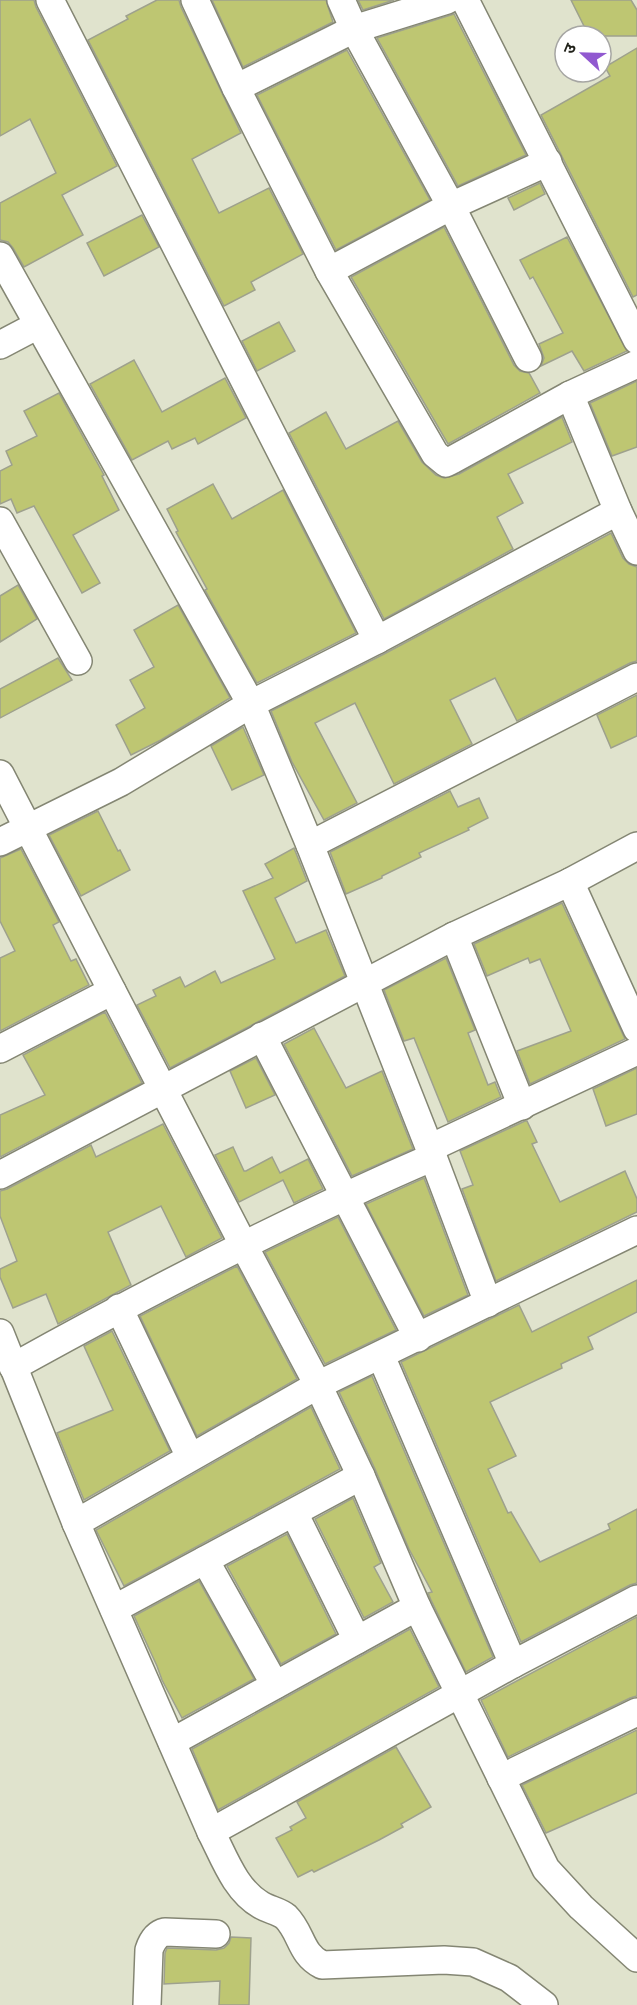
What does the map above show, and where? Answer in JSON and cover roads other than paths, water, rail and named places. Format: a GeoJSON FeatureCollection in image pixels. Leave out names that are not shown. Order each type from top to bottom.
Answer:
{"type":"FeatureCollection","features":[{"type":"Feature","properties":{"kind":"street"},"geometry":{"type":"LineString","coordinates":[[50,0],[377,640]]}},
{"type":"Feature","properties":{"kind":"street"},"geometry":{"type":"LineString","coordinates":[[195,0],[236,88],[329,271],[435,453],[446,463],[570,395],[637,364]]}},
{"type":"Feature","properties":{"kind":"street"},"geometry":{"type":"LineString","coordinates":[[341,0],[354,29],[451,206],[528,358]]}},
{"type":"Feature","properties":{"kind":"street"},"geometry":{"type":"LineString","coordinates":[[236,88],[354,29],[447,0]]}},
{"type":"Feature","properties":{"kind":"street"},"geometry":{"type":"LineString","coordinates":[[465,0],[637,340]]}},
{"type":"Feature","properties":{"kind":"street"},"geometry":{"type":"LineString","coordinates":[[329,271],[451,206],[548,162]]}},
{"type":"Feature","properties":{"kind":"street"},"geometry":{"type":"LineString","coordinates":[[0,256],[251,704],[310,845],[488,1303]]}},
{"type":"Feature","properties":{"kind":"street"},"geometry":{"type":"LineString","coordinates":[[0,345],[38,325]]}},
{"type":"Feature","properties":{"kind":"street"},"geometry":{"type":"LineString","coordinates":[[570,395],[637,551]]}},
{"type":"Feature","properties":{"kind":"street"},"geometry":{"type":"LineString","coordinates":[[0,842],[121,782],[251,704],[377,640],[618,511]]}},
{"type":"Feature","properties":{"kind":"street"},"geometry":{"type":"LineString","coordinates":[[0,521],[78,661]]}},
{"type":"Feature","properties":{"kind":"street"},"geometry":{"type":"LineString","coordinates":[[310,845],[637,677]]}},
{"type":"Feature","properties":{"kind":"street"},"geometry":{"type":"LineString","coordinates":[[0,774],[244,1246],[318,1384],[361,1476],[417,1607],[546,1869],[581,1908],[637,1958]]}},
{"type":"Feature","properties":{"kind":"street"},"geometry":{"type":"LineString","coordinates":[[0,1175],[454,936],[570,882],[637,846]]}},
{"type":"Feature","properties":{"kind":"street"},"geometry":{"type":"LineString","coordinates":[[570,882],[637,1029]]}},
{"type":"Feature","properties":{"kind":"street"},"geometry":{"type":"LineString","coordinates":[[454,936],[522,1106]]}},
{"type":"Feature","properties":{"kind":"street"},"geometry":{"type":"LineString","coordinates":[[0,1049],[112,991]]}},
{"type":"Feature","properties":{"kind":"street"},"geometry":{"type":"LineString","coordinates":[[261,1036],[418,1338]]}},
{"type":"Feature","properties":{"kind":"street"},"geometry":{"type":"LineString","coordinates":[[13,1367],[119,1308],[522,1106],[637,1051]]}},
{"type":"Feature","properties":{"kind":"street"},"geometry":{"type":"LineString","coordinates":[[76,1523],[318,1384],[381,1356],[637,1230]]}},
{"type":"Feature","properties":{"kind":"street"},"geometry":{"type":"LineString","coordinates":[[119,1308],[190,1457]]}},
{"type":"Feature","properties":{"kind":"street"},"geometry":{"type":"LineString","coordinates":[[0,1333],[76,1523],[211,1832],[234,1878],[244,1891],[260,1905],[285,1916],[312,1959],[322,1965],[444,1960],[473,1962],[508,1978],[544,2005]]}},
{"type":"Feature","properties":{"kind":"street"},"geometry":{"type":"LineString","coordinates":[[381,1356],[513,1664]]}},
{"type":"Feature","properties":{"kind":"street"},"geometry":{"type":"LineString","coordinates":[[114,1609],[361,1476]]}},
{"type":"Feature","properties":{"kind":"street"},"geometry":{"type":"LineString","coordinates":[[294,1513],[357,1640]]}},
{"type":"Feature","properties":{"kind":"street"},"geometry":{"type":"LineString","coordinates":[[205,1560],[274,1685]]}},
{"type":"Feature","properties":{"kind":"street"},"geometry":{"type":"LineString","coordinates":[[211,1832],[513,1664],[637,1599]]}},
{"type":"Feature","properties":{"kind":"street"},"geometry":{"type":"LineString","coordinates":[[172,1742],[417,1607]]}},
{"type":"Feature","properties":{"kind":"street"},"geometry":{"type":"LineString","coordinates":[[501,1778],[637,1712]]}},
{"type":"Feature","properties":{"kind":"street"},"geometry":{"type":"LineString","coordinates":[[147,2005],[149,1950],[159,1934],[165,1932],[216,1934]]}}]}
